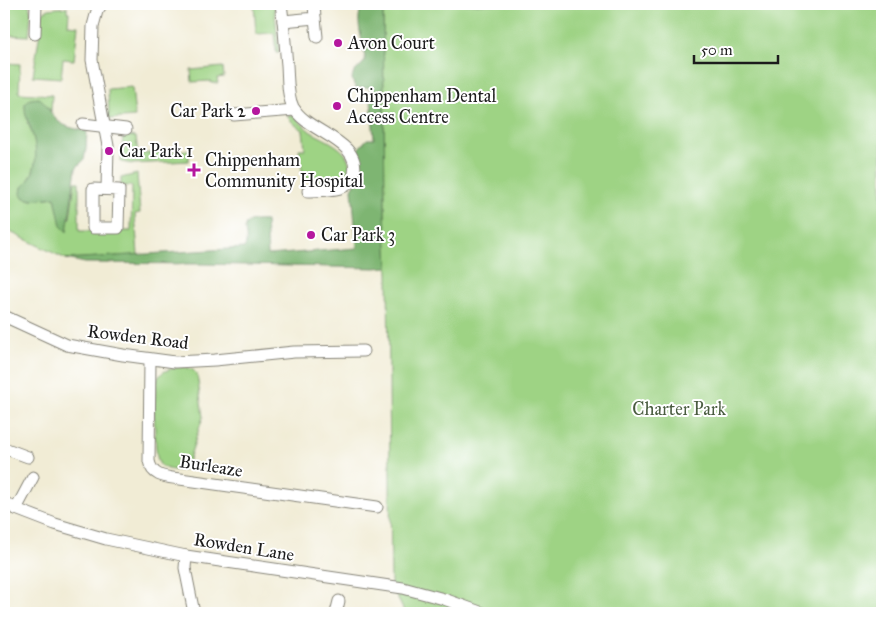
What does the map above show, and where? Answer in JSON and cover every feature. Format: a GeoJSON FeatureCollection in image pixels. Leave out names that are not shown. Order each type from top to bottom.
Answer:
{"type":"FeatureCollection","features":[{"type":"Feature","properties":{"kind":"street"},"geometry":{"type":"LineString","coordinates":[[35,34],[36,4]]}},
{"type":"Feature","properties":{"kind":"street"},"geometry":{"type":"LineString","coordinates":[[102,4],[97,11],[93,26],[92,60],[108,146],[107,189]]}},
{"type":"Feature","properties":{"kind":"street"},"geometry":{"type":"LineString","coordinates":[[281,4],[289,87],[295,110],[307,122],[345,147],[351,154],[355,165],[353,180],[347,186],[338,189],[308,191]]}},
{"type":"Feature","properties":{"kind":"street"},"geometry":{"type":"LineString","coordinates":[[314,4],[317,37]]}},
{"type":"Feature","properties":{"kind":"street"},"geometry":{"type":"LineString","coordinates":[[283,21],[315,18]]}},
{"type":"Feature","properties":{"kind":"street"},"geometry":{"type":"LineString","coordinates":[[234,115],[295,110]]}},
{"type":"Feature","properties":{"kind":"street"},"geometry":{"type":"LineString","coordinates":[[83,124],[104,128],[126,129]]}},
{"type":"Feature","properties":{"kind":"street","name":"Rowden Road"},"geometry":{"type":"LineString","coordinates":[[4,316],[67,345],[150,359],[187,362],[294,352],[364,352]]}},
{"type":"Feature","properties":{"kind":"street","name":"Burleaze"},"geometry":{"type":"LineString","coordinates":[[150,359],[149,461],[155,473],[180,480],[377,507]]}},
{"type":"Feature","properties":{"kind":"street"},"geometry":{"type":"LineString","coordinates":[[4,448],[28,457]]}},
{"type":"Feature","properties":{"kind":"street"},"geometry":{"type":"LineString","coordinates":[[16,509],[33,477]]}},
{"type":"Feature","properties":{"kind":"street","name":"Rowden Lane"},"geometry":{"type":"LineString","coordinates":[[4,502],[16,509],[56,524],[106,539],[186,556],[403,588],[444,599],[483,613]]}},
{"type":"Feature","properties":{"kind":"street"},"geometry":{"type":"LineString","coordinates":[[186,556],[185,568],[194,613]]}},
{"type":"Feature","properties":{"kind":"street"},"geometry":{"type":"LineString","coordinates":[[336,613],[339,601]]}},
{"type":"Feature","properties":{"kind":"green space"},"geometry":{"type":"Polygon","coordinates":[[[4,4],[29,4],[31,13],[29,36],[8,35],[7,63],[20,64],[19,93],[52,95],[51,112],[49,108],[27,122],[34,138],[36,156],[32,173],[22,187],[24,198],[32,200],[55,197],[59,216],[70,218],[75,182],[79,182],[79,231],[131,231],[132,186],[121,186],[121,178],[137,174],[140,213],[135,214],[138,255],[66,259],[4,229],[4,4]]]}},
{"type":"Feature","properties":{"kind":"green space"},"geometry":{"type":"Polygon","coordinates":[[[254,4],[274,4],[279,53],[276,53],[274,33],[256,34],[254,4]]]}},
{"type":"Feature","properties":{"kind":"green space"},"geometry":{"type":"Polygon","coordinates":[[[364,4],[383,4],[385,213],[388,267],[85,263],[66,259],[244,248],[246,243],[246,225],[249,222],[255,221],[266,221],[268,255],[357,248],[352,189],[361,173],[358,149],[367,139],[374,139],[370,87],[356,88],[352,79],[354,73],[365,61],[359,24],[359,16],[364,4]]]}},
{"type":"Feature","properties":{"kind":"green space","name":"Charter Park"},"geometry":{"type":"Polygon","coordinates":[[[383,4],[882,4],[882,613],[413,613],[404,611],[391,585],[383,4]]]}},
{"type":"Feature","properties":{"kind":"green space"},"geometry":{"type":"Polygon","coordinates":[[[67,7],[67,12],[69,12],[68,25],[78,26],[74,60],[63,59],[61,78],[33,76],[43,12],[49,9],[67,7]]]}},
{"type":"Feature","properties":{"kind":"green space"},"geometry":{"type":"Polygon","coordinates":[[[223,67],[224,77],[217,78],[218,83],[211,83],[211,81],[192,82],[191,70],[223,67]]]}},
{"type":"Feature","properties":{"kind":"green space"},"geometry":{"type":"Polygon","coordinates":[[[132,87],[135,117],[109,119],[108,89],[132,87]]]}},
{"type":"Feature","properties":{"kind":"green space"},"geometry":{"type":"Polygon","coordinates":[[[39,98],[61,123],[87,131],[84,160],[76,168],[67,232],[61,226],[55,197],[32,200],[24,198],[21,194],[22,187],[34,169],[36,154],[34,140],[26,115],[25,103],[30,99],[39,98]]]}},
{"type":"Feature","properties":{"kind":"green space"},"geometry":{"type":"Polygon","coordinates":[[[287,116],[294,116],[311,132],[330,142],[343,152],[349,164],[348,174],[344,178],[332,180],[303,178],[299,149],[305,149],[303,130],[287,116]]]}},
{"type":"Feature","properties":{"kind":"green space"},"geometry":{"type":"Polygon","coordinates":[[[123,135],[136,137],[138,154],[189,150],[189,161],[133,164],[121,162],[123,135]]]}},
{"type":"Feature","properties":{"kind":"green space"},"geometry":{"type":"Polygon","coordinates":[[[183,367],[192,369],[197,374],[203,417],[187,465],[184,470],[174,470],[167,469],[161,465],[157,458],[155,397],[160,375],[171,369],[183,367]]]}},
{"type":"Feature","properties":{"kind":"place","name":"Avon Court"},"geometry":{"type":"Point","coordinates":[338,43]}},
{"type":"Feature","properties":{"kind":"place","name":"Chippenham Dental Access Centre"},"geometry":{"type":"Point","coordinates":[337,106]}},
{"type":"Feature","properties":{"kind":"place","name":"Car Park 2"},"geometry":{"type":"Point","coordinates":[256,111]}},
{"type":"Feature","properties":{"kind":"place","name":"Car Park 1"},"geometry":{"type":"Point","coordinates":[109,151]}},
{"type":"Feature","properties":{"kind":"place","name":"Chippenham Community Hospital"},"geometry":{"type":"Point","coordinates":[194,170]}},
{"type":"Feature","properties":{"kind":"place","name":"Car Park 3"},"geometry":{"type":"Point","coordinates":[311,235]}}]}
